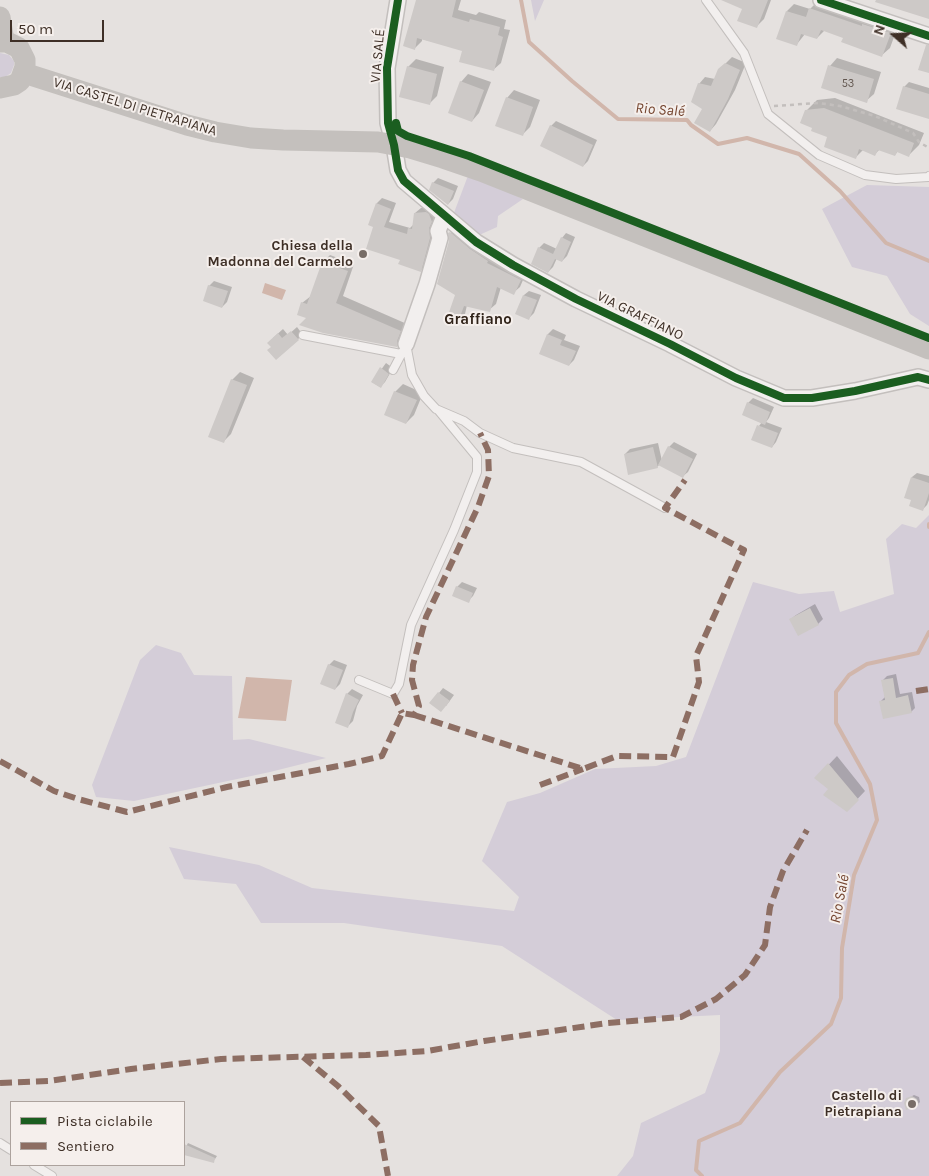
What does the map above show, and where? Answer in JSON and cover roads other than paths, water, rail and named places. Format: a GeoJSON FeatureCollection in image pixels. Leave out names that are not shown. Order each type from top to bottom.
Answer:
{"type":"FeatureCollection","features":[{"type":"Feature","properties":{"kind":"main road"},"geometry":{"type":"LineString","coordinates":[[0,17],[2,42],[13,44],[23,54],[25,60],[24,73],[20,81],[14,85],[0,88]]}},
{"type":"Feature","properties":{"kind":"main road","name":"VIA CASTEL DI PIETRAPIANA"},"geometry":{"type":"LineString","coordinates":[[24,73],[186,125],[215,132],[275,140],[367,142],[394,145],[428,153],[481,170],[929,349]]}},
{"type":"Feature","properties":{"kind":"street","name":"VIA SALÉ"},"geometry":{"type":"LineString","coordinates":[[394,145],[388,123],[387,68],[398,0]]}},
{"type":"Feature","properties":{"kind":"street"},"geometry":{"type":"LineString","coordinates":[[821,0],[929,36]]}},
{"type":"Feature","properties":{"kind":"street","name":"VIA GRAFFIANO"},"geometry":{"type":"LineString","coordinates":[[394,145],[398,170],[404,181],[476,242],[513,265],[576,299],[736,378],[784,398],[821,397],[855,392],[918,378],[929,380]]}},
{"type":"Feature","properties":{"kind":"street"},"geometry":{"type":"LineString","coordinates":[[403,349],[438,247],[440,238],[438,231],[444,216]]}},
{"type":"Feature","properties":{"kind":"lane"},"geometry":{"type":"LineString","coordinates":[[706,0],[744,53],[768,114],[819,155],[865,175],[896,179],[928,178],[929,176]]}},
{"type":"Feature","properties":{"kind":"lane"},"geometry":{"type":"LineString","coordinates":[[303,335],[403,349]]}},
{"type":"Feature","properties":{"kind":"lane"},"geometry":{"type":"LineString","coordinates":[[393,370],[403,349]]}},
{"type":"Feature","properties":{"kind":"lane"},"geometry":{"type":"LineString","coordinates":[[359,680],[392,694],[399,684],[411,625],[454,530],[477,472],[477,457],[424,396],[412,375],[403,349]]}},
{"type":"Feature","properties":{"kind":"lane"},"geometry":{"type":"LineString","coordinates":[[439,411],[464,421],[480,433],[513,448],[581,462],[665,508]]}},
{"type":"Feature","properties":{"kind":"lane"},"geometry":{"type":"LineString","coordinates":[[36,1166],[52,1176]]}},
{"type":"Feature","properties":{"kind":"waterway","name":"Rio Salé"},"geometry":{"type":"LineString","coordinates":[[521,0],[529,42],[618,119],[687,120],[691,125],[718,144],[747,138],[799,154],[840,191],[886,243],[929,261]]}},
{"type":"Feature","properties":{"kind":"waterway","name":"Rio Salé"},"geometry":{"type":"LineString","coordinates":[[702,1176],[696,1170],[699,1141],[740,1123],[780,1072],[831,1024],[841,998],[842,948],[854,875],[877,820],[870,784],[836,723],[836,692],[849,675],[867,664],[918,653],[929,632]]}},
{"type":"Feature","properties":{"kind":"place","name":"Chiesa della Madonna del Carmelo"},"geometry":{"type":"Point","coordinates":[363,254]}},
{"type":"Feature","properties":{"kind":"place","name":"Castello di Pietrapiana"},"geometry":{"type":"Point","coordinates":[912,1104]}},
{"type":"Feature","properties":{"kind":"district","name":"Graffiano"},"geometry":{"type":"Point","coordinates":[478,320]}}]}
